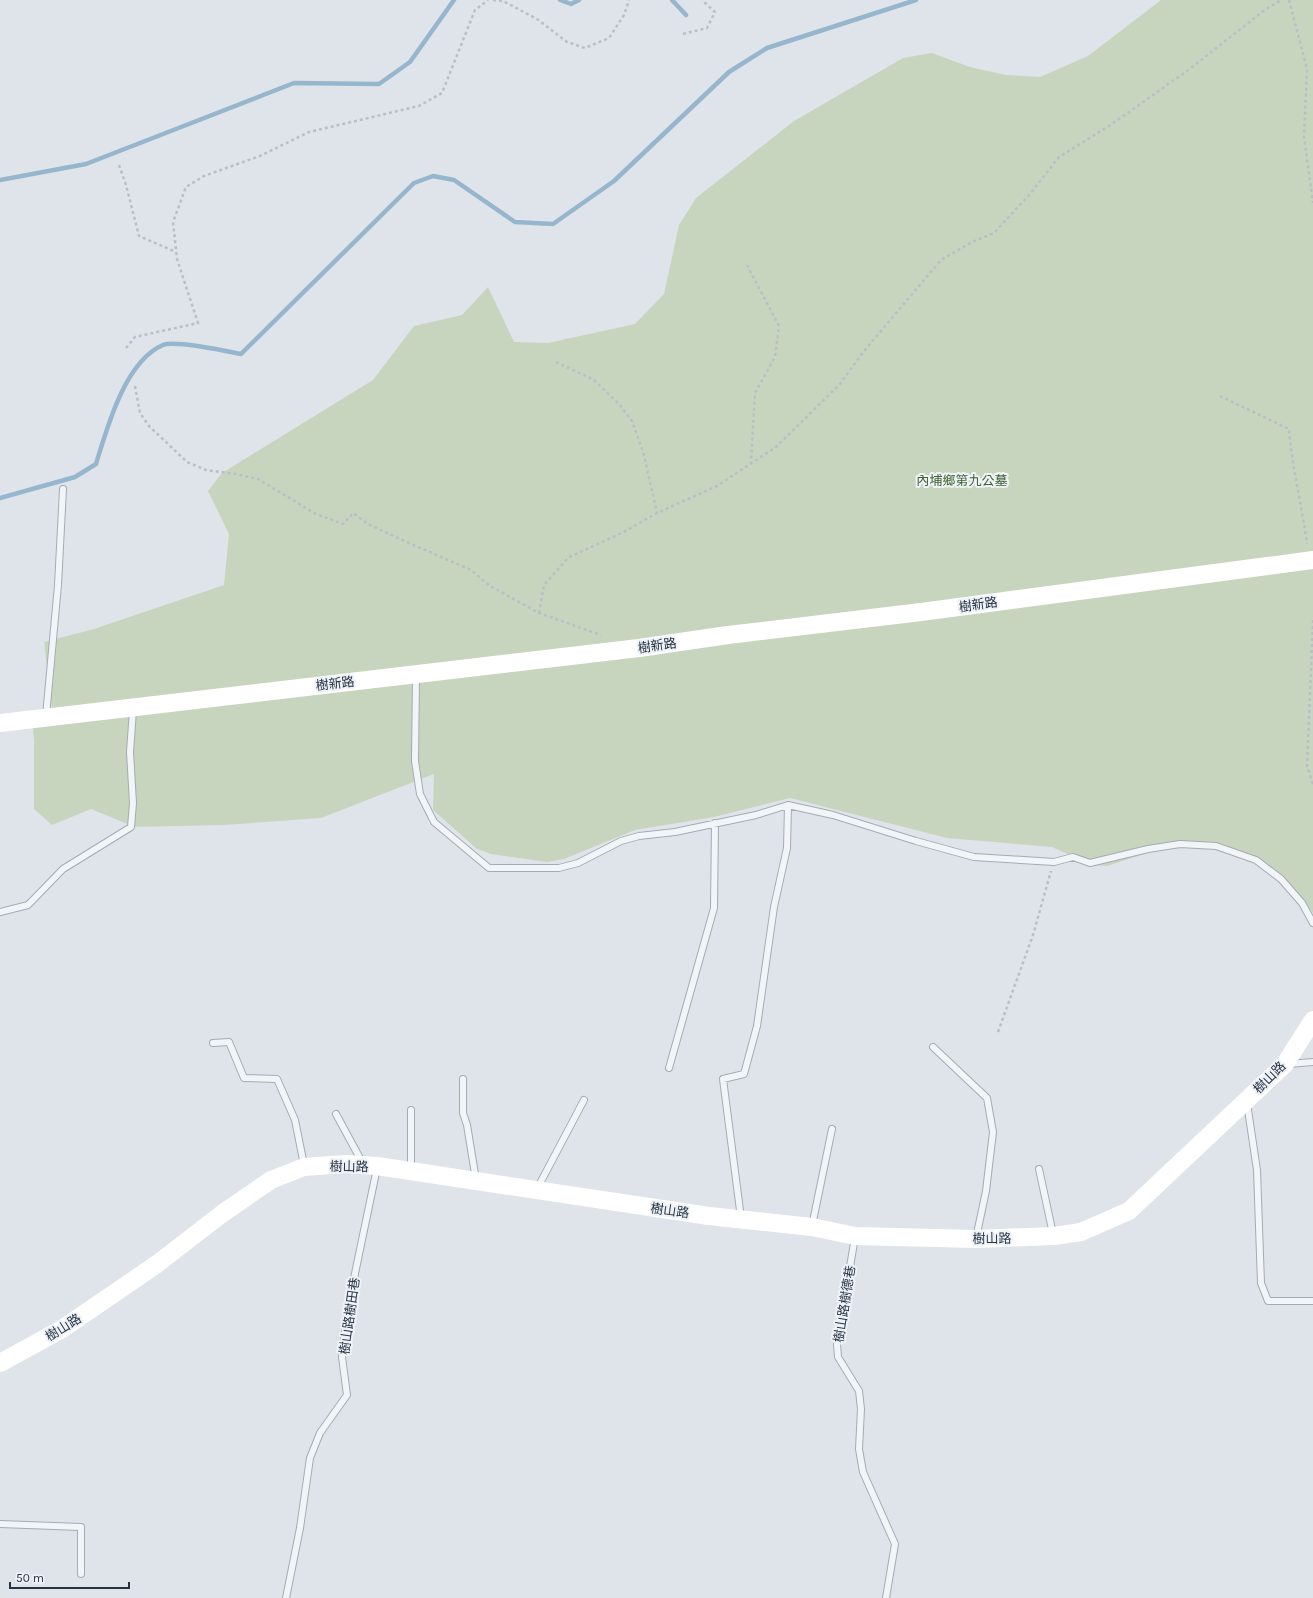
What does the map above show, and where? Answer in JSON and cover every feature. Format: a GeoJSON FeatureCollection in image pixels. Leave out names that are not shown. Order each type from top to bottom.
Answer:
{"type":"FeatureCollection","features":[{"type":"Feature","properties":{"kind":"street","name":"樹新路"},"geometry":{"type":"LineString","coordinates":[[0,722],[133,708],[416,673],[639,648],[728,635],[929,611],[1311,560]]}},
{"type":"Feature","properties":{"kind":"street","name":"樹山路"},"geometry":{"type":"LineString","coordinates":[[0,1363],[62,1329],[157,1264],[223,1213],[271,1180],[304,1167],[346,1164],[411,1171],[742,1219],[812,1227],[855,1236],[975,1239],[1054,1236],[1081,1232],[1129,1211],[1284,1064],[1313,1020]]}},
{"type":"Feature","properties":{"kind":"lane"},"geometry":{"type":"LineString","coordinates":[[46,718],[58,585],[63,489]]}},
{"type":"Feature","properties":{"kind":"lane"},"geometry":{"type":"LineString","coordinates":[[416,673],[415,761],[420,794],[434,822],[489,868],[559,868],[578,863],[621,841],[640,836],[675,832],[756,815],[788,804],[833,815],[974,857],[1054,862],[1072,857],[1090,863],[1148,849],[1180,844],[1216,846],[1256,860],[1281,879],[1302,903],[1313,923]]}},
{"type":"Feature","properties":{"kind":"lane"},"geometry":{"type":"LineString","coordinates":[[0,912],[28,905],[63,869],[131,827],[132,804],[130,752],[133,708]]}},
{"type":"Feature","properties":{"kind":"lane"},"geometry":{"type":"LineString","coordinates":[[742,1219],[723,1079],[744,1074],[757,1026],[774,907],[787,848],[788,804]]}},
{"type":"Feature","properties":{"kind":"lane"},"geometry":{"type":"LineString","coordinates":[[669,1068],[714,908],[715,823]]}},
{"type":"Feature","properties":{"kind":"lane"},"geometry":{"type":"LineString","coordinates":[[213,1043],[229,1042],[244,1078],[277,1079],[295,1120],[304,1167]]}},
{"type":"Feature","properties":{"kind":"lane"},"geometry":{"type":"LineString","coordinates":[[933,1047],[987,1098],[993,1132],[986,1191],[975,1239]]}},
{"type":"Feature","properties":{"kind":"lane"},"geometry":{"type":"LineString","coordinates":[[1284,1064],[1313,1062]]}},
{"type":"Feature","properties":{"kind":"lane"},"geometry":{"type":"LineString","coordinates":[[463,1079],[463,1113],[467,1125],[476,1181]]}},
{"type":"Feature","properties":{"kind":"lane"},"geometry":{"type":"LineString","coordinates":[[536,1190],[584,1100]]}},
{"type":"Feature","properties":{"kind":"lane"},"geometry":{"type":"LineString","coordinates":[[1246,1100],[1257,1170],[1261,1283],[1268,1301],[1313,1301]]}},
{"type":"Feature","properties":{"kind":"lane"},"geometry":{"type":"LineString","coordinates":[[411,1110],[411,1171]]}},
{"type":"Feature","properties":{"kind":"lane"},"geometry":{"type":"LineString","coordinates":[[336,1114],[370,1166]]}},
{"type":"Feature","properties":{"kind":"lane"},"geometry":{"type":"LineString","coordinates":[[812,1227],[832,1129]]}},
{"type":"Feature","properties":{"kind":"lane","name":"樹山路樹田巷"},"geometry":{"type":"LineString","coordinates":[[286,1598],[300,1528],[310,1458],[320,1433],[347,1395],[342,1357],[348,1307],[370,1166]]}},
{"type":"Feature","properties":{"kind":"lane"},"geometry":{"type":"LineString","coordinates":[[1039,1169],[1054,1236]]}},
{"type":"Feature","properties":{"kind":"lane","name":"樹山路樹德巷"},"geometry":{"type":"LineString","coordinates":[[855,1236],[837,1344],[838,1357],[859,1391],[861,1433],[859,1449],[863,1472],[895,1544],[886,1598]]}},
{"type":"Feature","properties":{"kind":"lane"},"geometry":{"type":"LineString","coordinates":[[0,1524],[81,1527],[81,1574]]}},
{"type":"Feature","properties":{"kind":"path"},"geometry":{"type":"LineString","coordinates":[[126,348],[135,337],[198,323],[176,253],[173,222],[186,187],[204,176],[260,156],[309,132],[419,106],[442,92],[475,10],[488,0]]}},
{"type":"Feature","properties":{"kind":"path"},"geometry":{"type":"LineString","coordinates":[[493,0],[503,1],[537,19],[567,42],[585,48],[609,38],[624,15],[629,0]]}},
{"type":"Feature","properties":{"kind":"path"},"geometry":{"type":"LineString","coordinates":[[683,34],[707,28],[715,12],[702,0]]}},
{"type":"Feature","properties":{"kind":"path"},"geometry":{"type":"LineString","coordinates":[[539,613],[544,585],[569,558],[622,533],[657,513],[717,486],[776,447],[840,384],[864,351],[941,260],[972,242],[994,233],[1030,194],[1059,157],[1109,126],[1187,71],[1281,0]]}},
{"type":"Feature","properties":{"kind":"path"},"geometry":{"type":"LineString","coordinates":[[1289,0],[1307,69],[1304,137],[1313,203]]}},
{"type":"Feature","properties":{"kind":"path"},"geometry":{"type":"LineString","coordinates":[[119,165],[126,185],[139,236],[176,253]]}},
{"type":"Feature","properties":{"kind":"path"},"geometry":{"type":"LineString","coordinates":[[747,265],[779,326],[775,357],[755,393],[752,463]]}},
{"type":"Feature","properties":{"kind":"path"},"geometry":{"type":"LineString","coordinates":[[556,362],[594,380],[620,405],[632,421],[644,455],[657,513]]}},
{"type":"Feature","properties":{"kind":"path"},"geometry":{"type":"LineString","coordinates":[[135,386],[140,413],[149,426],[187,462],[206,470],[258,479],[314,513],[343,524],[353,513],[368,524],[471,570],[490,586],[539,613],[603,636]]}},
{"type":"Feature","properties":{"kind":"path"},"geometry":{"type":"LineString","coordinates":[[1220,396],[1289,429],[1291,456],[1303,512],[1311,560]]}},
{"type":"Feature","properties":{"kind":"path"},"geometry":{"type":"LineString","coordinates":[[1313,620],[1307,766],[1313,785]]}},
{"type":"Feature","properties":{"kind":"path"},"geometry":{"type":"LineString","coordinates":[[998,1032],[1032,935],[1054,862]]}},
{"type":"Feature","properties":{"kind":"green space","name":"內埔鄉第九公墓"},"geometry":{"type":"Polygon","coordinates":[[[1161,0],[1313,0],[1313,913],[1290,884],[1250,860],[1214,849],[1179,843],[1107,866],[1092,865],[1052,847],[947,838],[790,798],[714,817],[635,830],[564,859],[547,862],[491,854],[477,849],[433,810],[434,774],[321,818],[224,825],[135,827],[91,809],[52,825],[34,809],[34,742],[32,712],[52,709],[44,642],[94,629],[224,585],[229,534],[208,491],[222,473],[373,380],[414,326],[462,315],[488,287],[514,342],[548,343],[635,324],[664,294],[679,225],[696,198],[794,121],[903,58],[932,53],[970,67],[1006,75],[1040,77],[1088,56],[1161,0]]]}},
{"type":"Feature","properties":{"kind":"waterway"},"geometry":{"type":"LineString","coordinates":[[0,180],[86,164],[294,83],[379,84],[410,62],[454,0]]}},
{"type":"Feature","properties":{"kind":"waterway"},"geometry":{"type":"LineString","coordinates":[[560,0],[571,4],[579,0]]}},
{"type":"Feature","properties":{"kind":"waterway"},"geometry":{"type":"LineString","coordinates":[[672,0],[686,15]]}},
{"type":"Feature","properties":{"kind":"waterway"},"geometry":{"type":"LineString","coordinates":[[0,498],[75,477],[96,464],[112,415],[128,380],[138,365],[150,353],[163,345],[189,345],[241,354],[414,183],[433,176],[454,180],[515,222],[553,224],[614,181],[729,72],[767,48],[916,0]]}}]}
